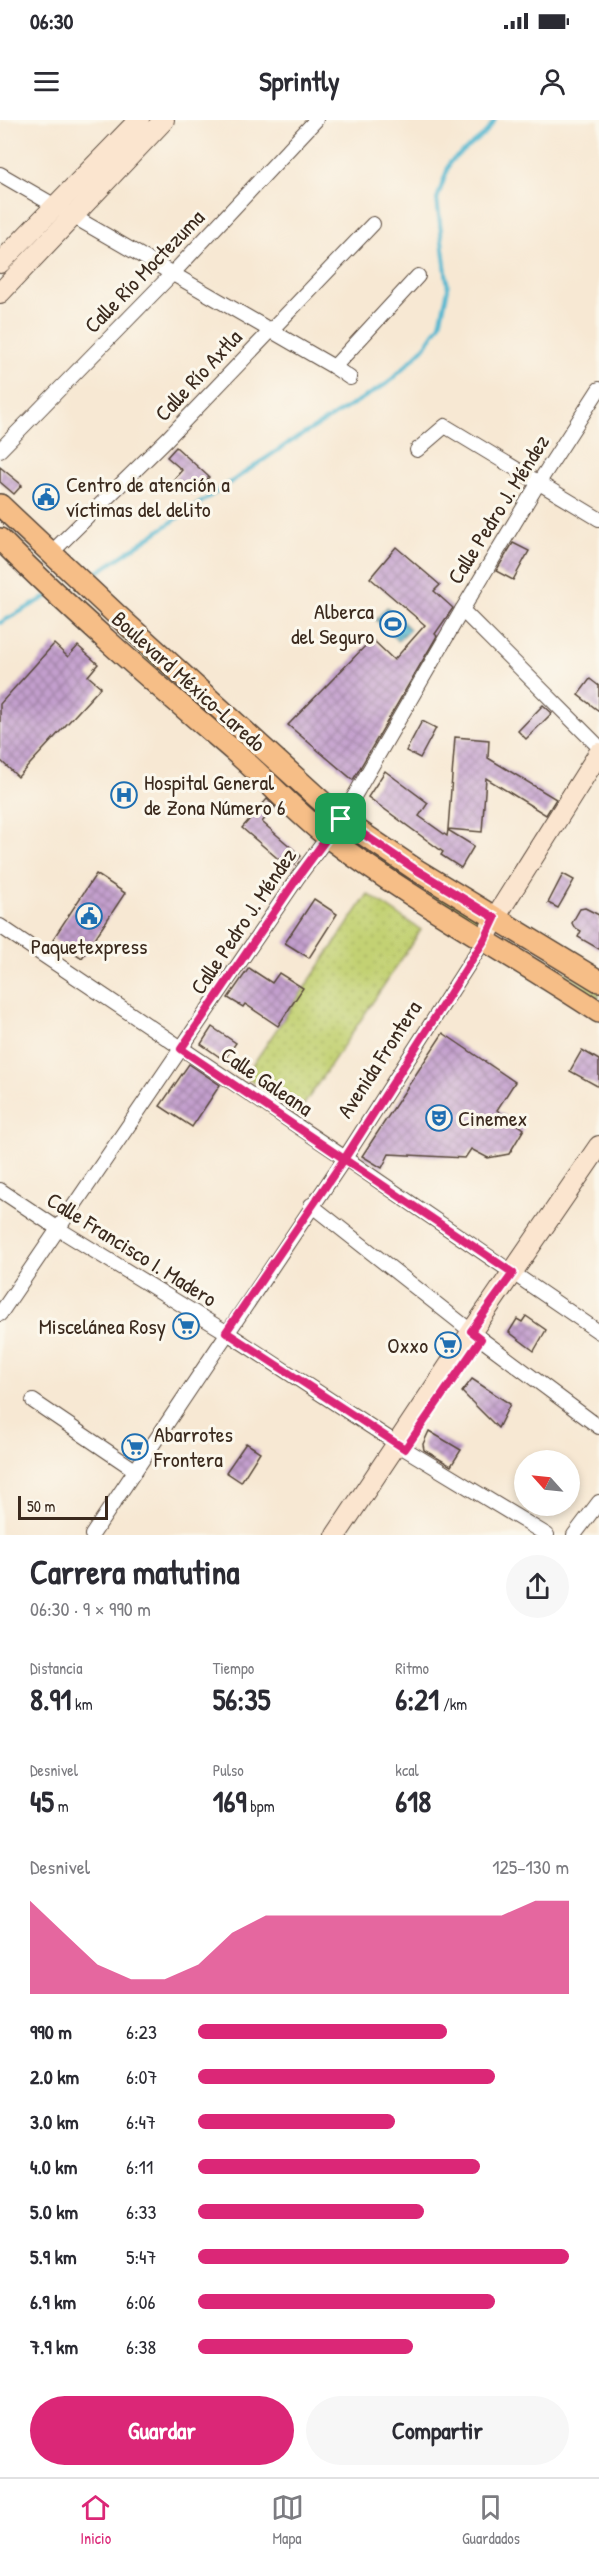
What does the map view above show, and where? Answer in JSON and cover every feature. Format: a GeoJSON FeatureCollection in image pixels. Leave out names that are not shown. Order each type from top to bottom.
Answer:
{"type":"FeatureCollection","features":[{"type":"Feature","properties":{"kind":"main road"},"geometry":{"type":"LineString","coordinates":[[0,293],[63,211],[139,120]]}},
{"type":"Feature","properties":{"kind":"main road"},"geometry":{"type":"LineString","coordinates":[[0,263],[63,211],[164,120]]}},
{"type":"Feature","properties":{"kind":"main road","name":"Boulevard México-Laredo"},"geometry":{"type":"LineString","coordinates":[[0,505],[341,819],[415,869],[599,981]]}},
{"type":"Feature","properties":{"kind":"main road","name":"Boulevard México-Laredo"},"geometry":{"type":"LineString","coordinates":[[0,539],[30,570],[161,689],[327,836],[405,891],[599,1012]]}},
{"type":"Feature","properties":{"kind":"main road","name":"Avenida Frontera"},"geometry":{"type":"LineString","coordinates":[[485,939],[495,918],[599,753]]}},
{"type":"Feature","properties":{"kind":"main road"},"geometry":{"type":"LineString","coordinates":[[517,1276],[599,1146]]}},
{"type":"Feature","properties":{"kind":"main road"},"geometry":{"type":"LineString","coordinates":[[336,1535],[517,1276],[599,1165]]}},
{"type":"Feature","properties":{"kind":"main road"},"geometry":{"type":"LineString","coordinates":[[349,1535],[400,1446]]}},
{"type":"Feature","properties":{"kind":"street","name":"Calle Río Moctezuma"},"geometry":{"type":"LineString","coordinates":[[0,450],[172,273],[316,120]]}},
{"type":"Feature","properties":{"kind":"street"},"geometry":{"type":"LineString","coordinates":[[0,174],[270,329],[350,378]]}},
{"type":"Feature","properties":{"kind":"street","name":"Calle Río Axtla"},"geometry":{"type":"LineString","coordinates":[[54,556],[270,329],[374,224]]}},
{"type":"Feature","properties":{"kind":"street"},"geometry":{"type":"LineString","coordinates":[[334,367],[418,276]]}},
{"type":"Feature","properties":{"kind":"street","name":"Calle Pedro J. Méndez"},"geometry":{"type":"LineString","coordinates":[[0,1314],[327,836],[341,819],[462,610],[599,388]]}},
{"type":"Feature","properties":{"kind":"street"},"geometry":{"type":"LineString","coordinates":[[417,450],[445,426],[599,519]]}},
{"type":"Feature","properties":{"kind":"street"},"geometry":{"type":"LineString","coordinates":[[462,610],[599,747]]}},
{"type":"Feature","properties":{"kind":"street","name":"Calle Galeana"},"geometry":{"type":"LineString","coordinates":[[0,926],[599,1332]]}},
{"type":"Feature","properties":{"kind":"street","name":"Avenida Frontera"},"geometry":{"type":"LineString","coordinates":[[92,1535],[311,1205],[345,1158],[485,939]]}},
{"type":"Feature","properties":{"kind":"street","name":"Calle Francisco I. Madero"},"geometry":{"type":"LineString","coordinates":[[0,1190],[57,1228],[226,1332],[400,1446],[547,1535]]}},
{"type":"Feature","properties":{"kind":"street"},"geometry":{"type":"LineString","coordinates":[[311,1205],[476,1335],[599,1427]]}},
{"type":"Feature","properties":{"kind":"street"},"geometry":{"type":"LineString","coordinates":[[33,1401],[135,1470]]}},
{"type":"Feature","properties":{"kind":"street"},"geometry":{"type":"LineString","coordinates":[[574,1535],[599,1502]]}},
{"type":"Feature","properties":{"kind":"green space"},"geometry":{"type":"Polygon","coordinates":[[[123,633],[327,817],[323,818],[121,636],[123,633]]]}},
{"type":"Feature","properties":{"kind":"green space"},"geometry":{"type":"Polygon","coordinates":[[[344,834],[485,922],[481,928],[375,860],[344,834]]]}},
{"type":"Feature","properties":{"kind":"green space"},"geometry":{"type":"Polygon","coordinates":[[[368,894],[421,930],[299,1112],[245,1076],[368,894]]]}},
{"type":"Feature","properties":{"kind":"green space"},"geometry":{"type":"Polygon","coordinates":[[[507,934],[599,992],[599,999],[504,940],[507,934]]]}},
{"type":"Feature","properties":{"kind":"water","name":"Alberca del Seguro"},"geometry":{"type":"Polygon","coordinates":[[[387,607],[410,629],[398,641],[376,620],[387,607]]]}},
{"type":"Feature","properties":{"kind":"building"},"geometry":{"type":"Polygon","coordinates":[[[176,447],[209,477],[192,495],[174,479],[182,470],[167,457],[176,447]]]}},
{"type":"Feature","properties":{"kind":"building"},"geometry":{"type":"Polygon","coordinates":[[[0,467],[22,485],[14,494],[0,482],[0,467]]]}},
{"type":"Feature","properties":{"kind":"building"},"geometry":{"type":"Polygon","coordinates":[[[513,543],[529,551],[513,580],[496,571],[513,543]]]}},
{"type":"Feature","properties":{"kind":"building"},"geometry":{"type":"Polygon","coordinates":[[[396,547],[440,585],[434,591],[453,608],[435,634],[437,636],[353,780],[288,725],[372,639],[394,660],[425,625],[370,578],[396,547]]]}},
{"type":"Feature","properties":{"kind":"building"},"geometry":{"type":"Polygon","coordinates":[[[54,644],[68,657],[78,646],[98,664],[88,676],[101,687],[18,777],[0,760],[0,704],[54,644]]]}},
{"type":"Feature","properties":{"kind":"building"},"geometry":{"type":"Polygon","coordinates":[[[590,679],[599,686],[599,711],[578,695],[590,679]]]}},
{"type":"Feature","properties":{"kind":"building"},"geometry":{"type":"Polygon","coordinates":[[[543,705],[552,713],[526,739],[518,731],[543,705]]]}},
{"type":"Feature","properties":{"kind":"building"},"geometry":{"type":"Polygon","coordinates":[[[422,721],[436,728],[420,758],[406,751],[422,721]]]}},
{"type":"Feature","properties":{"kind":"building"},"geometry":{"type":"Polygon","coordinates":[[[455,737],[489,740],[488,758],[556,799],[546,815],[486,778],[482,832],[448,829],[455,737]]]}},
{"type":"Feature","properties":{"kind":"building"},"geometry":{"type":"Polygon","coordinates":[[[385,771],[428,803],[419,816],[447,836],[448,830],[474,846],[461,868],[441,855],[443,852],[368,797],[385,771]]]}},
{"type":"Feature","properties":{"kind":"building"},"geometry":{"type":"Polygon","coordinates":[[[267,799],[275,807],[262,822],[301,856],[290,869],[242,828],[267,799]]]}},
{"type":"Feature","properties":{"kind":"building","name":"Paquetexpress"},"geometry":{"type":"Polygon","coordinates":[[[96,874],[125,893],[82,958],[53,939],[96,874]]]}},
{"type":"Feature","properties":{"kind":"building"},"geometry":{"type":"Polygon","coordinates":[[[563,874],[574,880],[558,908],[548,903],[563,874]]]}},
{"type":"Feature","properties":{"kind":"building"},"geometry":{"type":"Polygon","coordinates":[[[314,899],[337,914],[309,958],[285,943],[314,899]]]}},
{"type":"Feature","properties":{"kind":"building"},"geometry":{"type":"Polygon","coordinates":[[[585,908],[599,915],[599,949],[578,937],[581,931],[572,923],[580,909],[585,908]]]}},
{"type":"Feature","properties":{"kind":"building"},"geometry":{"type":"Polygon","coordinates":[[[249,968],[272,983],[279,973],[303,988],[278,1026],[245,1004],[243,1007],[228,998],[249,968]]]}},
{"type":"Feature","properties":{"kind":"building"},"geometry":{"type":"Polygon","coordinates":[[[212,1027],[236,1043],[224,1060],[201,1044],[212,1027]]]}},
{"type":"Feature","properties":{"kind":"building","name":"Cinemex"},"geometry":{"type":"Polygon","coordinates":[[[443,1033],[515,1082],[497,1110],[524,1129],[509,1154],[488,1158],[471,1149],[465,1158],[389,1154],[382,1168],[362,1156],[443,1033]]]}},
{"type":"Feature","properties":{"kind":"building"},"geometry":{"type":"Polygon","coordinates":[[[582,1050],[599,1060],[599,1087],[570,1071],[582,1050]]]}},
{"type":"Feature","properties":{"kind":"building"},"geometry":{"type":"Polygon","coordinates":[[[189,1064],[220,1085],[192,1127],[160,1106],[189,1064]]]}},
{"type":"Feature","properties":{"kind":"building"},"geometry":{"type":"Polygon","coordinates":[[[526,1316],[546,1330],[534,1351],[509,1332],[517,1319],[522,1322],[526,1316]]]}},
{"type":"Feature","properties":{"kind":"building"},"geometry":{"type":"Polygon","coordinates":[[[472,1379],[510,1404],[498,1428],[462,1392],[472,1379]]]}},
{"type":"Feature","properties":{"kind":"building"},"geometry":{"type":"Polygon","coordinates":[[[429,1431],[461,1450],[451,1466],[424,1450],[423,1444],[429,1431]]]}},
{"type":"Feature","properties":{"kind":"building"},"geometry":{"type":"Polygon","coordinates":[[[246,1443],[260,1452],[241,1482],[226,1472],[246,1443]]]}},
{"type":"Feature","properties":{"kind":"waterway"},"geometry":{"type":"LineString","coordinates":[[87,577],[101,570],[287,444],[388,383],[424,348],[440,324],[448,289],[437,199],[450,162],[484,135],[495,120]]}},
{"type":"Feature","properties":{"kind":"waterway"},"geometry":{"type":"LineString","coordinates":[[0,623],[48,596]]}},
{"type":"Feature","properties":{"kind":"place","name":"Centro de atención a víctimas del delito"},"geometry":{"type":"Point","coordinates":[46,497]}},
{"type":"Feature","properties":{"kind":"place","name":"Alberca del Seguro"},"geometry":{"type":"Point","coordinates":[393,624]}},
{"type":"Feature","properties":{"kind":"place","name":"Hospital General de Zona Número 6"},"geometry":{"type":"Point","coordinates":[124,795]}},
{"type":"Feature","properties":{"kind":"place","name":"Paquetexpress"},"geometry":{"type":"Point","coordinates":[89,916]}},
{"type":"Feature","properties":{"kind":"place","name":"Cinemex"},"geometry":{"type":"Point","coordinates":[439,1118]}},
{"type":"Feature","properties":{"kind":"place","name":"Miscelánea Rosy"},"geometry":{"type":"Point","coordinates":[186,1326]}},
{"type":"Feature","properties":{"kind":"place","name":"Oxxo"},"geometry":{"type":"Point","coordinates":[448,1345]}},
{"type":"Feature","properties":{"kind":"place","name":"Abarrotes Frontera"},"geometry":{"type":"Point","coordinates":[135,1447]}},
{"type":"Feature","properties":{"kind":"route"},"geometry":{"type":"LineString","coordinates":[[341,819],[298,877],[181,1049],[345,1158],[513,1273],[471,1331],[481,1339],[405,1449],[226,1332],[345,1158],[485,939],[495,918],[415,869],[341,819]]}}]}
